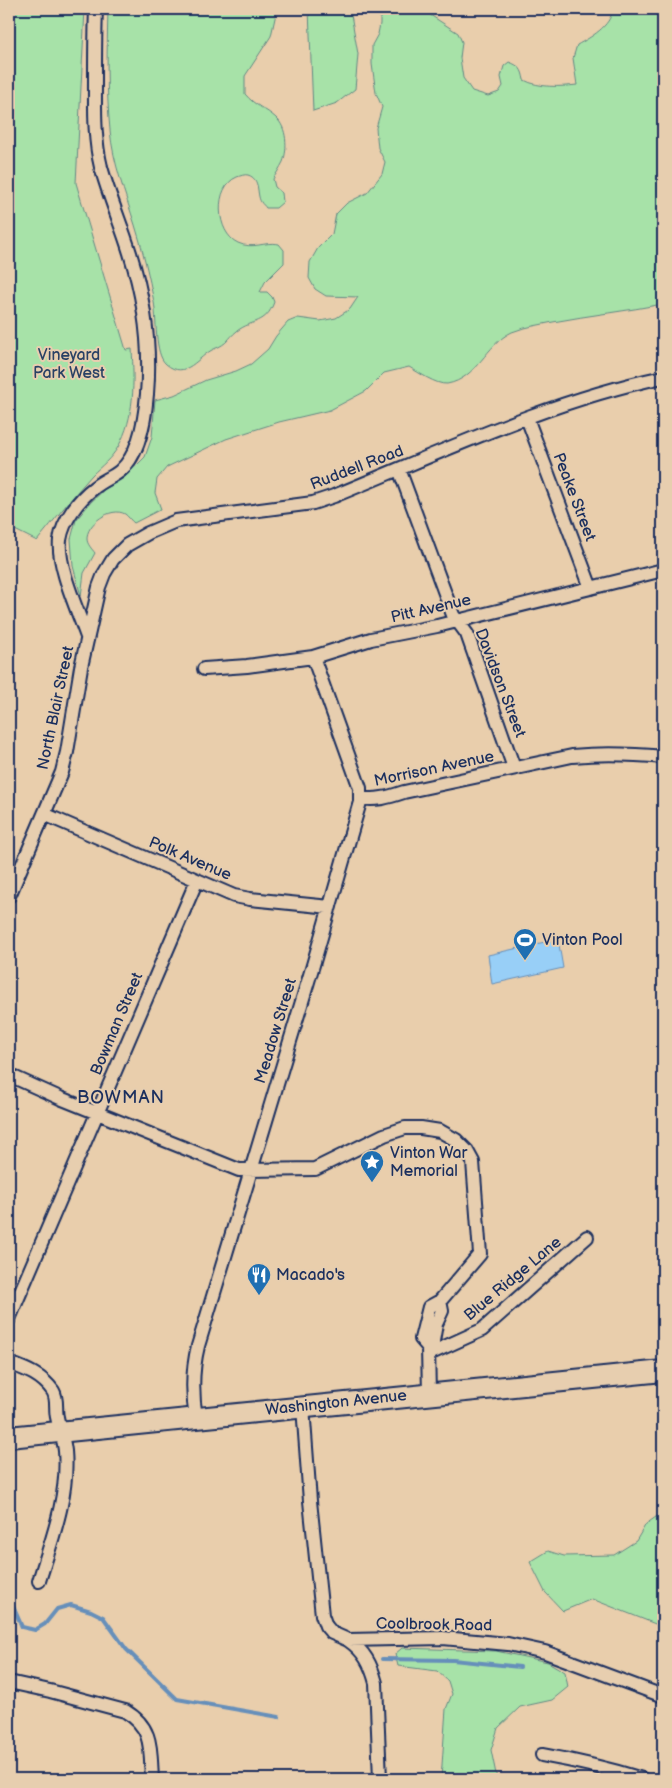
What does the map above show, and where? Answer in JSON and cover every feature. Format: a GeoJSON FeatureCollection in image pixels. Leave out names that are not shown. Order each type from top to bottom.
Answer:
{"type":"FeatureCollection","features":[{"type":"Feature","properties":{"kind":"main road","name":"Washington Avenue"},"geometry":{"type":"LineString","coordinates":[[9,1437],[663,1371]]}},
{"type":"Feature","properties":{"kind":"street"},"geometry":{"type":"LineString","coordinates":[[87,637],[61,564],[60,540],[69,517],[82,499],[95,486],[120,471],[135,451],[145,411],[148,372],[145,316],[139,283],[107,188],[97,138],[95,112],[96,9]]}},
{"type":"Feature","properties":{"kind":"street","name":"Ruddell Road"},"geometry":{"type":"LineString","coordinates":[[87,637],[99,587],[113,559],[127,545],[176,520],[313,503],[527,418],[585,397],[663,376]]}},
{"type":"Feature","properties":{"kind":"street","name":"Peake Street"},"geometry":{"type":"LineString","coordinates":[[527,418],[591,588]]}},
{"type":"Feature","properties":{"kind":"street","name":"Davidson Street"},"geometry":{"type":"LineString","coordinates":[[399,469],[443,591],[457,621],[467,634],[514,768]]}},
{"type":"Feature","properties":{"kind":"street","name":"Pitt Avenue"},"geometry":{"type":"LineString","coordinates":[[204,669],[247,666],[313,657],[371,639],[457,621],[663,570]]}},
{"type":"Feature","properties":{"kind":"street","name":"North Blair Street"},"geometry":{"type":"LineString","coordinates":[[9,896],[62,772],[87,637]]}},
{"type":"Feature","properties":{"kind":"street","name":"Meadow Street"},"geometry":{"type":"LineString","coordinates":[[196,1418],[193,1401],[194,1362],[250,1169],[330,907],[360,798],[360,788],[313,657]]}},
{"type":"Feature","properties":{"kind":"street","name":"Morrison Avenue"},"geometry":{"type":"LineString","coordinates":[[360,798],[382,799],[404,792],[572,756],[600,753],[663,757]]}},
{"type":"Feature","properties":{"kind":"street","name":"Polk Avenue"},"geometry":{"type":"LineString","coordinates":[[44,814],[234,896],[330,907]]}},
{"type":"Feature","properties":{"kind":"street","name":"Bowman Street"},"geometry":{"type":"LineString","coordinates":[[9,1319],[197,880]]}},
{"type":"Feature","properties":{"kind":"street","name":"Blue Ridge Lane"},"geometry":{"type":"LineString","coordinates":[[9,1076],[239,1170],[315,1170],[384,1135],[405,1128],[440,1131],[456,1140],[467,1151],[473,1162],[480,1254],[440,1301],[442,1311],[436,1324],[434,1341],[429,1350],[430,1394]]}},
{"type":"Feature","properties":{"kind":"street","name":"Blue Ridge Lane"},"geometry":{"type":"LineString","coordinates":[[429,1350],[482,1330],[588,1237]]}},
{"type":"Feature","properties":{"kind":"street"},"geometry":{"type":"LineString","coordinates":[[9,1362],[36,1375],[54,1392],[56,1414],[65,1450],[64,1488],[56,1525],[39,1581]]}},
{"type":"Feature","properties":{"kind":"street"},"geometry":{"type":"LineString","coordinates":[[303,1407],[310,1502],[322,1615],[326,1626],[332,1633],[358,1647],[367,1658],[372,1670],[376,1683],[380,1779]]}},
{"type":"Feature","properties":{"kind":"street","name":"Coolbrook Road"},"geometry":{"type":"LineString","coordinates":[[348,1640],[442,1638],[508,1644],[545,1652],[663,1696]]}},
{"type":"Feature","properties":{"kind":"street"},"geometry":{"type":"LineString","coordinates":[[9,1682],[125,1711],[135,1717],[142,1724],[148,1737],[152,1779]]}},
{"type":"Feature","properties":{"kind":"street"},"geometry":{"type":"LineString","coordinates":[[542,1756],[573,1760],[642,1779]]}},
{"type":"Feature","properties":{"kind":"green space","name":"Vineyard Park West"},"geometry":{"type":"Polygon","coordinates":[[[9,9],[85,9],[76,183],[126,350],[132,349],[133,361],[132,399],[124,436],[109,459],[92,475],[37,541],[9,527],[9,9]]]}},
{"type":"Feature","properties":{"kind":"green space"},"geometry":{"type":"Polygon","coordinates":[[[108,9],[277,9],[271,36],[245,76],[245,94],[276,118],[284,132],[286,138],[285,157],[273,179],[275,187],[282,193],[283,202],[276,208],[266,208],[261,203],[255,180],[248,175],[244,175],[229,182],[224,190],[220,210],[225,230],[231,238],[238,243],[249,246],[279,244],[284,250],[284,263],[265,282],[260,292],[267,292],[274,302],[267,315],[237,331],[223,345],[208,352],[186,369],[173,369],[166,364],[159,352],[154,302],[148,273],[114,154],[108,100],[108,9]]]}},
{"type":"Feature","properties":{"kind":"green space"},"geometry":{"type":"Polygon","coordinates":[[[309,9],[350,9],[358,54],[355,89],[337,103],[313,111],[309,9]]]}},
{"type":"Feature","properties":{"kind":"green space"},"geometry":{"type":"Polygon","coordinates":[[[380,9],[421,9],[458,33],[462,42],[460,58],[463,78],[472,91],[488,96],[499,92],[503,86],[501,77],[504,66],[509,62],[518,67],[524,80],[530,83],[550,86],[577,85],[573,58],[577,45],[594,35],[604,26],[613,9],[663,9],[663,304],[517,330],[503,337],[495,344],[474,369],[457,381],[447,384],[433,380],[409,367],[384,373],[366,391],[330,410],[279,422],[226,439],[167,467],[157,479],[155,493],[161,509],[134,523],[125,514],[113,512],[100,518],[91,528],[87,541],[95,553],[84,573],[81,596],[73,566],[71,539],[76,520],[105,489],[125,477],[145,457],[152,437],[155,400],[174,395],[206,380],[236,371],[251,364],[268,349],[288,322],[298,318],[320,321],[336,318],[350,309],[358,297],[326,296],[315,289],[309,278],[310,262],[318,248],[332,234],[336,214],[347,203],[367,193],[382,174],[385,162],[378,148],[376,128],[382,107],[376,93],[372,64],[372,45],[378,34],[380,9]]]}},
{"type":"Feature","properties":{"kind":"green space"},"geometry":{"type":"Polygon","coordinates":[[[663,1512],[663,1627],[592,1599],[563,1611],[545,1592],[530,1562],[548,1551],[564,1556],[614,1555],[636,1541],[646,1524],[663,1512]]]}},
{"type":"Feature","properties":{"kind":"green space"},"geometry":{"type":"Polygon","coordinates":[[[402,1648],[496,1651],[548,1662],[565,1672],[568,1687],[552,1700],[520,1707],[498,1728],[491,1750],[497,1779],[441,1779],[446,1709],[452,1694],[448,1681],[437,1671],[398,1666],[395,1654],[402,1648]]]}},
{"type":"Feature","properties":{"kind":"water","name":"Vinton Pool"},"geometry":{"type":"Polygon","coordinates":[[[558,939],[563,968],[492,984],[488,955],[558,939]]]}},
{"type":"Feature","properties":{"kind":"waterway"},"geometry":{"type":"LineString","coordinates":[[9,1597],[22,1627],[35,1630],[45,1624],[57,1609],[71,1605],[103,1617],[126,1649],[177,1699],[279,1717]]}},
{"type":"Feature","properties":{"kind":"waterway"},"geometry":{"type":"LineString","coordinates":[[382,1659],[453,1660],[520,1667]]}},
{"type":"Feature","properties":{"kind":"place","name":"Vinton Pool"},"geometry":{"type":"Point","coordinates":[525,961]}},
{"type":"Feature","properties":{"kind":"place","name":"Vinton War Memorial"},"geometry":{"type":"Point","coordinates":[372,1183]}},
{"type":"Feature","properties":{"kind":"place","name":"Macado's"},"geometry":{"type":"Point","coordinates":[259,1296]}},
{"type":"Feature","properties":{"kind":"district","name":"BOWMAN"},"geometry":{"type":"Point","coordinates":[121,1097]}}]}
